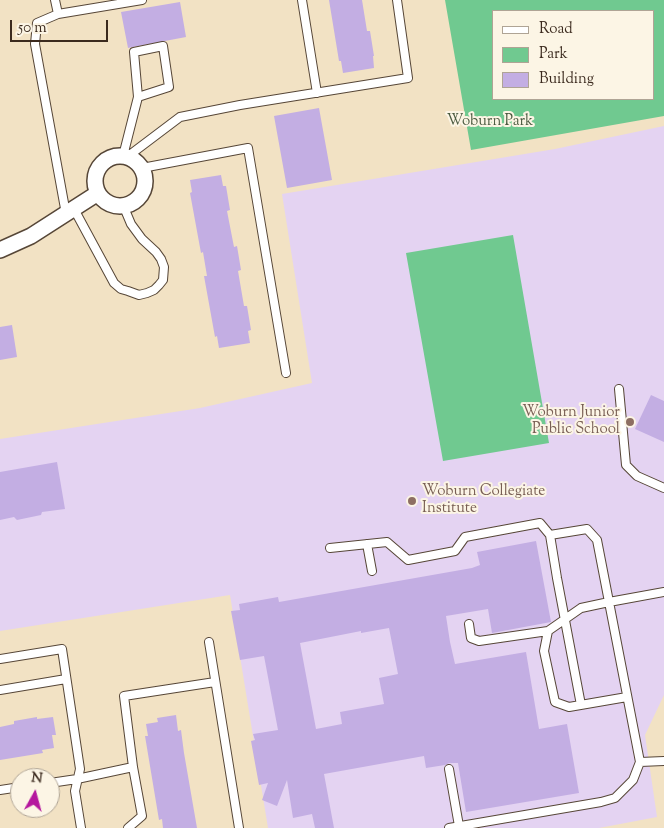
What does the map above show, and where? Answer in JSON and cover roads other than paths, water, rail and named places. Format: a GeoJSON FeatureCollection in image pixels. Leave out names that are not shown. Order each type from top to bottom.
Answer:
{"type":"FeatureCollection","features":[{"type":"Feature","properties":{"kind":"street"},"geometry":{"type":"LineString","coordinates":[[125,156],[136,161],[142,168],[145,178],[144,188],[140,196],[133,202],[123,206],[113,205],[98,193],[95,183],[96,174],[108,158],[125,156]]}},
{"type":"Feature","properties":{"kind":"street"},"geometry":{"type":"LineString","coordinates":[[0,250],[31,236],[98,193]]}},
{"type":"Feature","properties":{"kind":"lane"},"geometry":{"type":"LineString","coordinates":[[55,0],[58,14]]}},
{"type":"Feature","properties":{"kind":"lane"},"geometry":{"type":"LineString","coordinates":[[123,206],[132,224],[142,238],[156,252],[164,267],[163,280],[154,290],[139,295],[114,283],[70,212],[35,44],[37,23],[58,14],[142,0]]}},
{"type":"Feature","properties":{"kind":"lane"},"geometry":{"type":"LineString","coordinates":[[302,0],[317,92]]}},
{"type":"Feature","properties":{"kind":"lane"},"geometry":{"type":"LineString","coordinates":[[125,156],[180,117],[240,105],[408,78],[397,0]]}},
{"type":"Feature","properties":{"kind":"lane"},"geometry":{"type":"LineString","coordinates":[[125,156],[138,97],[134,52],[163,46],[169,88],[138,97]]}},
{"type":"Feature","properties":{"kind":"lane"},"geometry":{"type":"LineString","coordinates":[[142,168],[248,148],[286,373]]}},
{"type":"Feature","properties":{"kind":"lane"},"geometry":{"type":"LineString","coordinates":[[619,389],[626,466],[637,476],[664,488]]}},
{"type":"Feature","properties":{"kind":"lane"},"geometry":{"type":"LineString","coordinates":[[330,548],[387,542],[408,560],[455,551],[465,537],[540,523],[550,535],[581,705]]}},
{"type":"Feature","properties":{"kind":"lane"},"geometry":{"type":"LineString","coordinates":[[449,828],[615,798],[633,780],[640,762],[597,540],[586,529],[550,535]]}},
{"type":"Feature","properties":{"kind":"lane"},"geometry":{"type":"LineString","coordinates":[[367,544],[372,571]]}},
{"type":"Feature","properties":{"kind":"lane"},"geometry":{"type":"LineString","coordinates":[[469,624],[471,638],[479,641],[548,631],[581,608],[664,592]]}},
{"type":"Feature","properties":{"kind":"lane"},"geometry":{"type":"LineString","coordinates":[[548,631],[544,651],[556,702],[569,707],[627,697]]}},
{"type":"Feature","properties":{"kind":"lane"},"geometry":{"type":"LineString","coordinates":[[209,642],[238,828]]}},
{"type":"Feature","properties":{"kind":"lane"},"geometry":{"type":"LineString","coordinates":[[0,659],[62,649],[80,769],[74,791],[81,828]]}},
{"type":"Feature","properties":{"kind":"lane"},"geometry":{"type":"LineString","coordinates":[[0,690],[66,679]]}},
{"type":"Feature","properties":{"kind":"lane"},"geometry":{"type":"LineString","coordinates":[[128,828],[142,816],[124,696],[215,682]]}},
{"type":"Feature","properties":{"kind":"lane"},"geometry":{"type":"LineString","coordinates":[[640,762],[664,761]]}},
{"type":"Feature","properties":{"kind":"lane"},"geometry":{"type":"LineString","coordinates":[[60,782],[133,766]]}},
{"type":"Feature","properties":{"kind":"lane"},"geometry":{"type":"LineString","coordinates":[[449,769],[459,826]]}},
{"type":"Feature","properties":{"kind":"place","name":"Woburn Junior Public School"},"geometry":{"type":"Point","coordinates":[630,422]}},
{"type":"Feature","properties":{"kind":"place","name":"Woburn Collegiate Institute"},"geometry":{"type":"Point","coordinates":[412,501]}},
{"type":"Feature","properties":{"kind":"park label","name":"Woburn Park"},"geometry":{"type":"Point","coordinates":[490,122]}}]}
